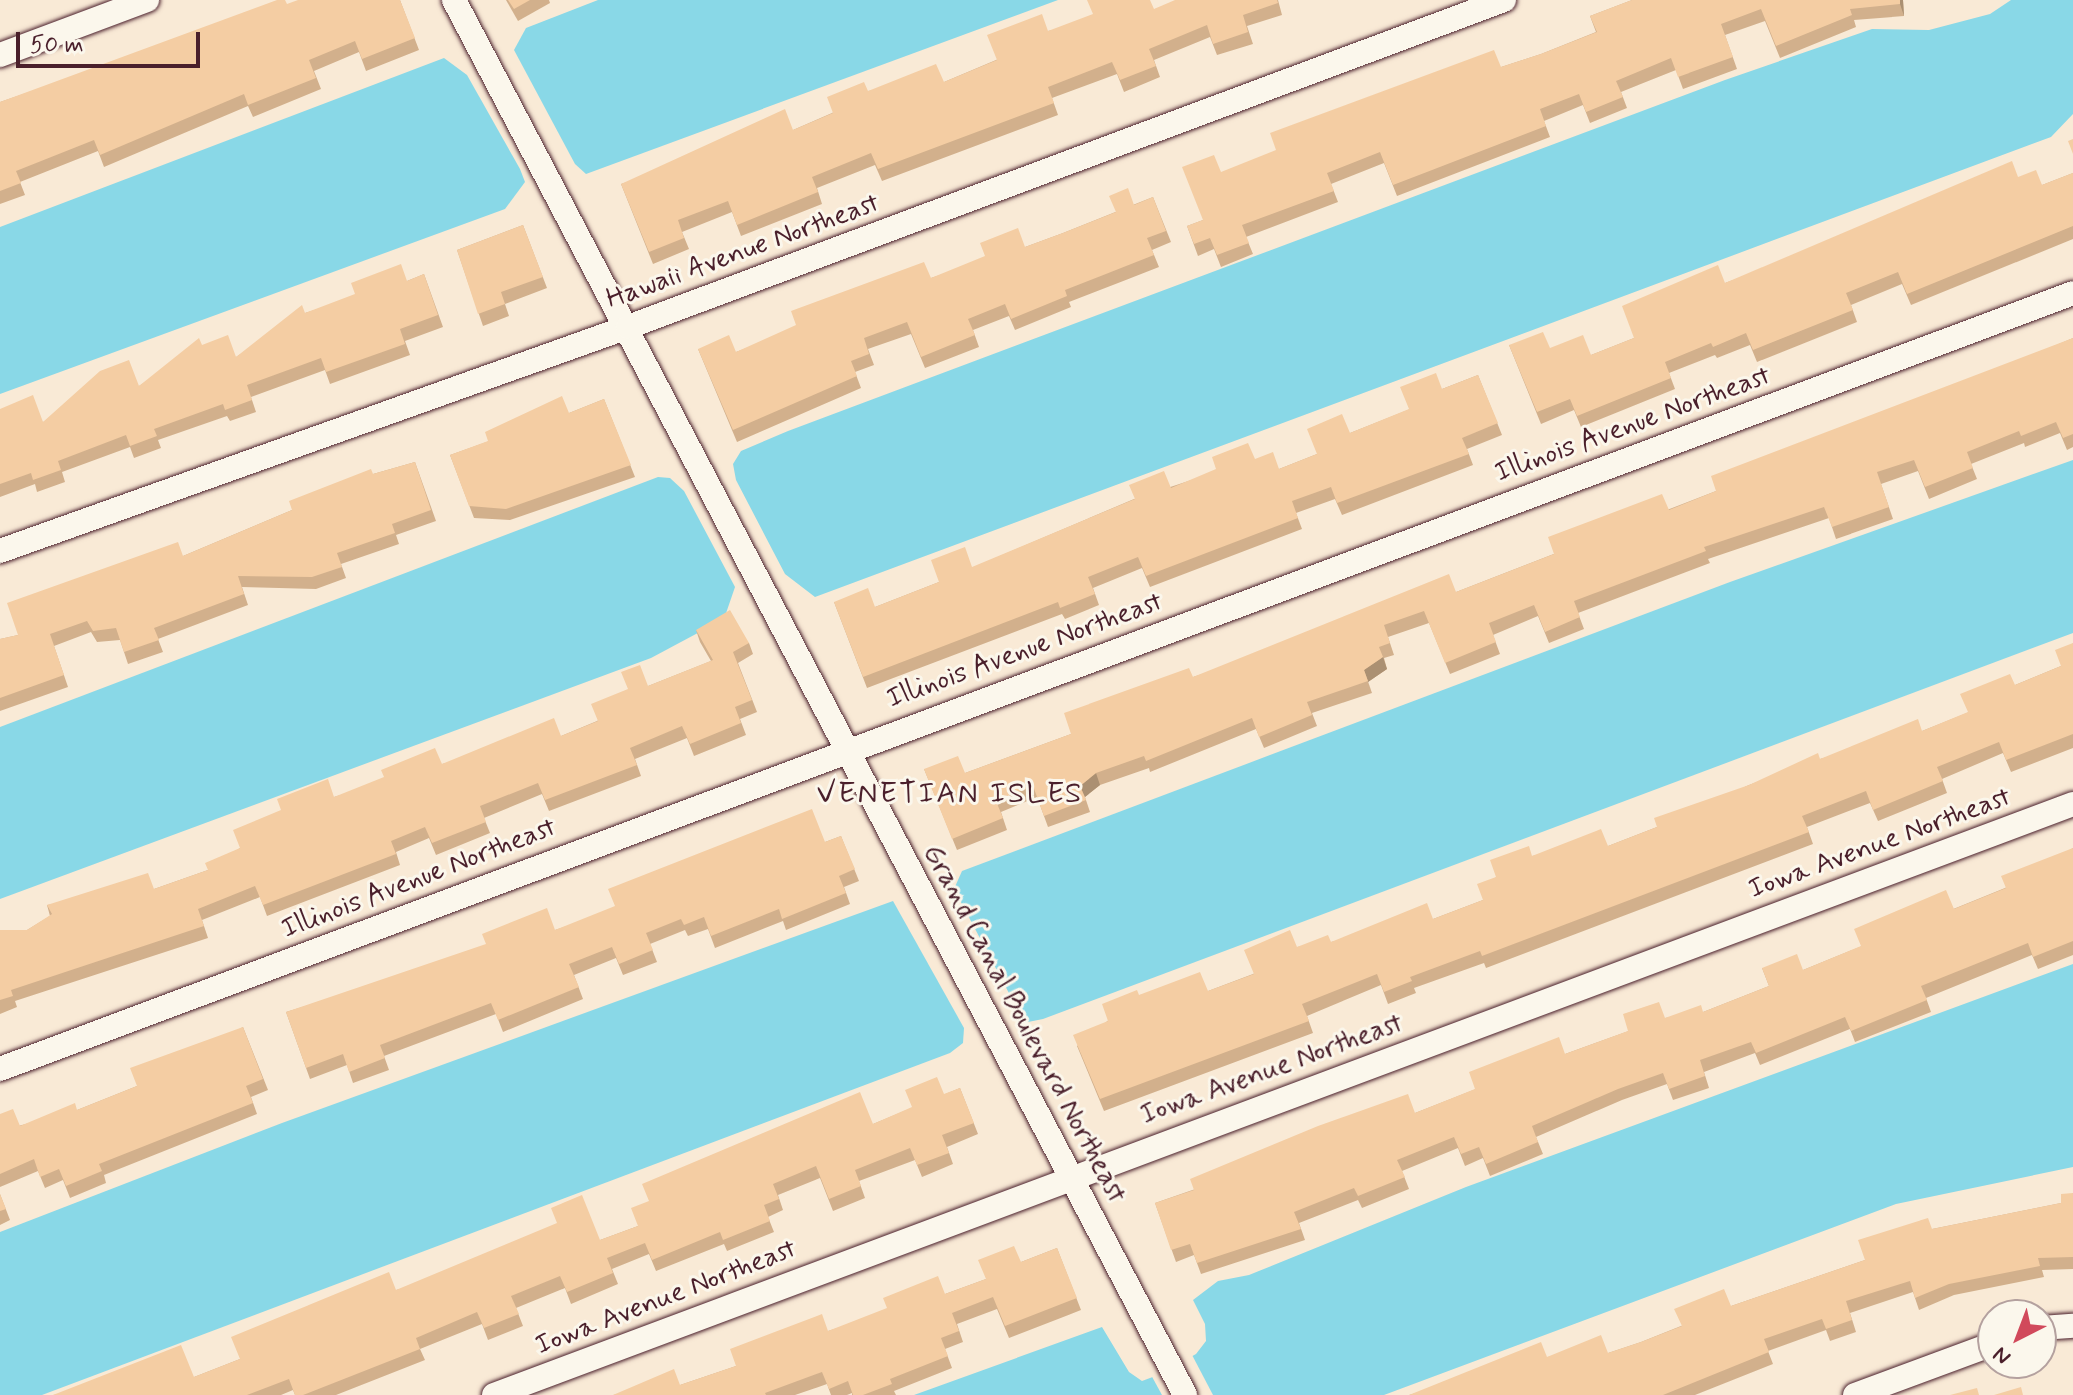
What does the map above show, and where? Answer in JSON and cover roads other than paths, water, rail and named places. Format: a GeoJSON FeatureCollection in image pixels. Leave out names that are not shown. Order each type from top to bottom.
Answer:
{"type":"FeatureCollection","features":[{"type":"Feature","properties":{"kind":"street"},"geometry":{"type":"LineString","coordinates":[[0,55],[147,0]]}},
{"type":"Feature","properties":{"kind":"street","name":"Grand Canal Boulevard Northeast"},"geometry":{"type":"LineString","coordinates":[[454,0],[1185,1395]]}},
{"type":"Feature","properties":{"kind":"street","name":"Hawaii Avenue Northeast"},"geometry":{"type":"LineString","coordinates":[[0,551],[628,327],[1504,0]]}},
{"type":"Feature","properties":{"kind":"street","name":"Illinois Avenue Northeast"},"geometry":{"type":"LineString","coordinates":[[0,1069],[847,749],[2073,293]]}},
{"type":"Feature","properties":{"kind":"street","name":"Iowa Avenue Northeast"},"geometry":{"type":"LineString","coordinates":[[494,1395],[2073,804]]}},
{"type":"Feature","properties":{"kind":"street"},"geometry":{"type":"LineString","coordinates":[[1855,1395],[1977,1350]]}},
{"type":"Feature","properties":{"kind":"water"},"geometry":{"type":"Polygon","coordinates":[[[598,0],[1058,0],[586,174],[575,164],[514,50],[526,28],[598,0]]]}},
{"type":"Feature","properties":{"kind":"water"},"geometry":{"type":"Polygon","coordinates":[[[2011,0],[2073,0],[2073,114],[2051,137],[815,597],[785,574],[736,480],[733,464],[741,451],[788,431],[1725,80],[1872,29],[1929,30],[1990,14],[2011,0]]]}},
{"type":"Feature","properties":{"kind":"water"},"geometry":{"type":"Polygon","coordinates":[[[444,58],[467,75],[520,169],[525,182],[505,209],[0,394],[0,227],[444,58]]]}},
{"type":"Feature","properties":{"kind":"water"},"geometry":{"type":"Polygon","coordinates":[[[2073,460],[2073,633],[1043,1019],[1028,1022],[1021,1016],[954,889],[962,871],[1730,582],[2073,460]]]}},
{"type":"Feature","properties":{"kind":"water"},"geometry":{"type":"Polygon","coordinates":[[[658,477],[670,478],[684,491],[735,587],[724,619],[651,658],[0,899],[0,727],[658,477]]]}},
{"type":"Feature","properties":{"kind":"water"},"geometry":{"type":"Polygon","coordinates":[[[893,901],[964,1028],[963,1043],[950,1053],[42,1395],[0,1395],[0,1232],[282,1123],[893,901]]]}},
{"type":"Feature","properties":{"kind":"water"},"geometry":{"type":"Polygon","coordinates":[[[2073,964],[2073,1167],[1896,1204],[1384,1395],[914,1395],[1102,1327],[1129,1372],[1142,1381],[1196,1354],[1206,1341],[1205,1324],[1193,1300],[1218,1281],[1249,1275],[1466,1187],[2073,964]]]}},
{"type":"Feature","properties":{"kind":"district","name":"VENETIAN ISLES"},"geometry":{"type":"Point","coordinates":[950,794]}}]}
